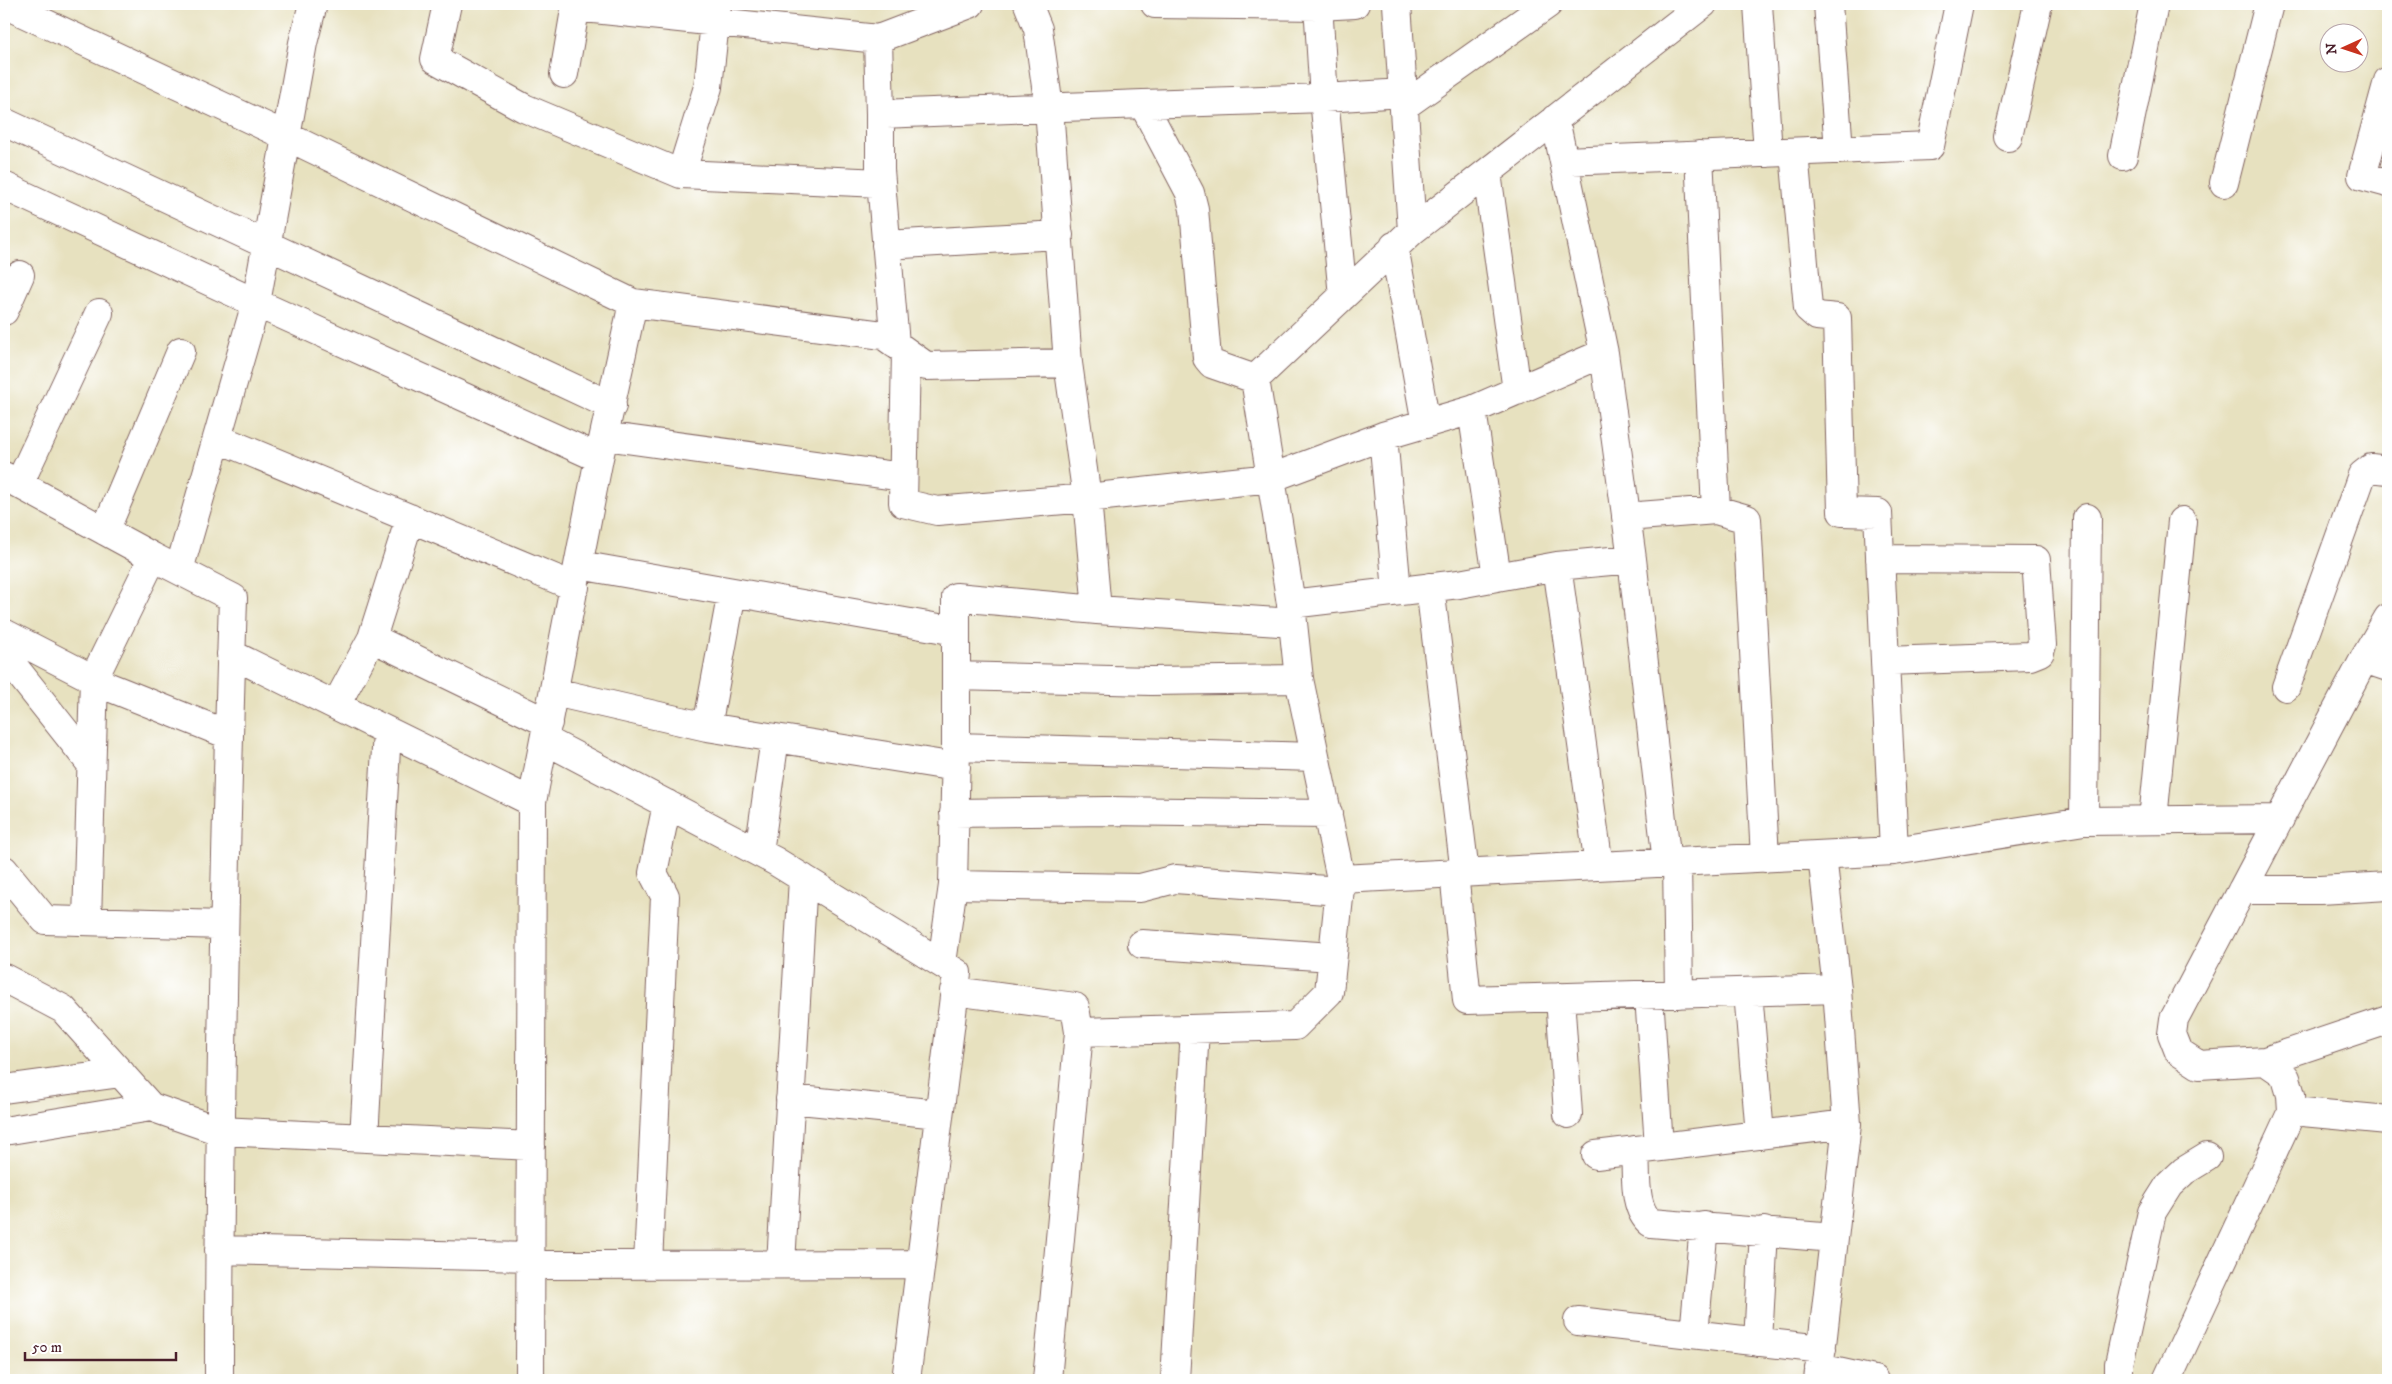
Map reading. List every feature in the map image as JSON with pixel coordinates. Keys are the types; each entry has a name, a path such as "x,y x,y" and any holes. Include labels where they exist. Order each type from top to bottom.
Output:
{"street":[{"path":"4,4 286,136 633,303 883,335 926,366 1068,363"},
{"path":"179,570 256,303 303,43 313,4"},
{"path":"446,4 435,58 524,108 681,174 881,183"},
{"path":"564,74 576,5 716,12 878,39 970,4"},
{"path":"1028,4 1038,29 1050,108 1068,363 1087,498 1097,610"},
{"path":"1156,4 1355,4"},
{"path":"1398,4 1404,99 1403,239 1426,424"},
{"path":"880,114 1324,98 1404,99 1548,4"},
{"path":"1255,379 1403,239 1703,4"},
{"path":"1758,4 1808,308 1817,316 1837,318 1842,512 1878,512 1894,851"},
{"path":"1828,4 1839,150"},
{"path":"1564,161 1930,146 1959,4"},
{"path":"2008,138 2038,4"},
{"path":"2123,156 2154,4"},
{"path":"2224,183 2269,4"},
{"path":"1318,5 1324,98 1343,296"},
{"path":"681,174 708,87 716,12"},
{"path":"878,39 881,183 886,245 900,348 904,477 903,503 937,511 1087,498 1271,478 1383,436 1472,410 1604,353"},
{"path":"2388,81 2362,176 2388,183"},
{"path":"1143,104 1190,193 1194,209 1207,358 1212,364 1255,379"},
{"path":"1556,119 1604,353 1672,862 1680,994"},
{"path":"4,122 612,406"},
{"path":"1699,155 1716,510"},
{"path":"1487,173 1517,391"},
{"path":"4,186 256,303 601,447 904,477"},
{"path":"886,245 1059,235"},
{"path":"4,312 20,275"},
{"path":"530,1380 532,802 601,447 612,406 633,303"},
{"path":"99,313 11,480 233,598 220,1131 219,1380"},
{"path":"105,531 181,351"},
{"path":"1079,1032 1295,1026 1329,992 1341,885 1299,679 1292,613 1255,379"},
{"path":"1472,410 1497,577"},
{"path":"1383,436 1397,591"},
{"path":"217,438 410,518 577,576 732,592 956,631"},
{"path":"2286,688 2362,475 2371,468 2388,470"},
{"path":"1626,517 1716,510 1747,519 1764,858"},
{"path":"336,705 372,638 410,518"},
{"path":"2084,821 2087,518"},
{"path":"2153,820 2182,521"},
{"path":"87,921 94,678 153,557"},
{"path":"942,964 953,885 956,757 956,597 1097,610 1292,613 1397,591 1497,577 1556,566 1632,559"},
{"path":"1880,559 2036,560 2042,645 2040,652 2030,656 1885,661"},
{"path":"1556,566 1599,866"},
{"path":"1430,587 1460,873 1467,1000 1837,989"},
{"path":"707,727 732,592"},
{"path":"2388,618 2376,663 2280,819 2174,1019 2172,1034 2179,1052 2199,1065 2265,1061 2388,1020"},
{"path":"4,633 109,687 229,735"},
{"path":"372,638 546,731 667,804 760,852 956,973 906,1380"},
{"path":"4,654 91,764"},
{"path":"231,654 532,802"},
{"path":"956,676 1151,682 1299,679"},
{"path":"554,692 707,727 775,738 956,757 1315,757"},
{"path":"364,1138 387,731"},
{"path":"760,852 775,738"},
{"path":"648,1264 665,896 653,873 667,804"},
{"path":"954,813 1108,811 1328,814"},
{"path":"953,885 1140,888 1176,879 1341,885 1460,873 1894,851 2084,821 2280,819"},
{"path":"1820,1366 1847,1124 1837,989 1822,855"},
{"path":"4,870 44,920 224,925"},
{"path":"781,1264 803,878"},
{"path":"2242,890 2388,886"},
{"path":"1142,944 1332,957"},
{"path":"4,978 63,1009 151,1107"},
{"path":"954,991 1075,1007 1079,1032 1047,1380"},
{"path":"1748,992 1760,1135"},
{"path":"1649,995 1647,1149 1640,1208 1643,1217 1651,1223 1834,1238"},
{"path":"1560,997 1568,1114"},
{"path":"1175,1380 1195,1029"},
{"path":"2167,1380 2292,1112 2291,1095 2286,1078 2281,1072 2265,1061"},
{"path":"4,1089 121,1073"},
{"path":"790,1099 939,1114"},
{"path":"4,1131 151,1107 220,1131 531,1146"},
{"path":"2292,1112 2388,1120"},
{"path":"1596,1155 1847,1124"},
{"path":"2119,1380 2119,1364 2152,1212 2168,1185 2184,1171 2207,1157"},
{"path":"1694,1334 1704,1226"},
{"path":"1758,1342 1764,1231"},
{"path":"219,1250 648,1264 920,1264"},
{"path":"1578,1320 1758,1342 1820,1366 1874,1380"}]}
